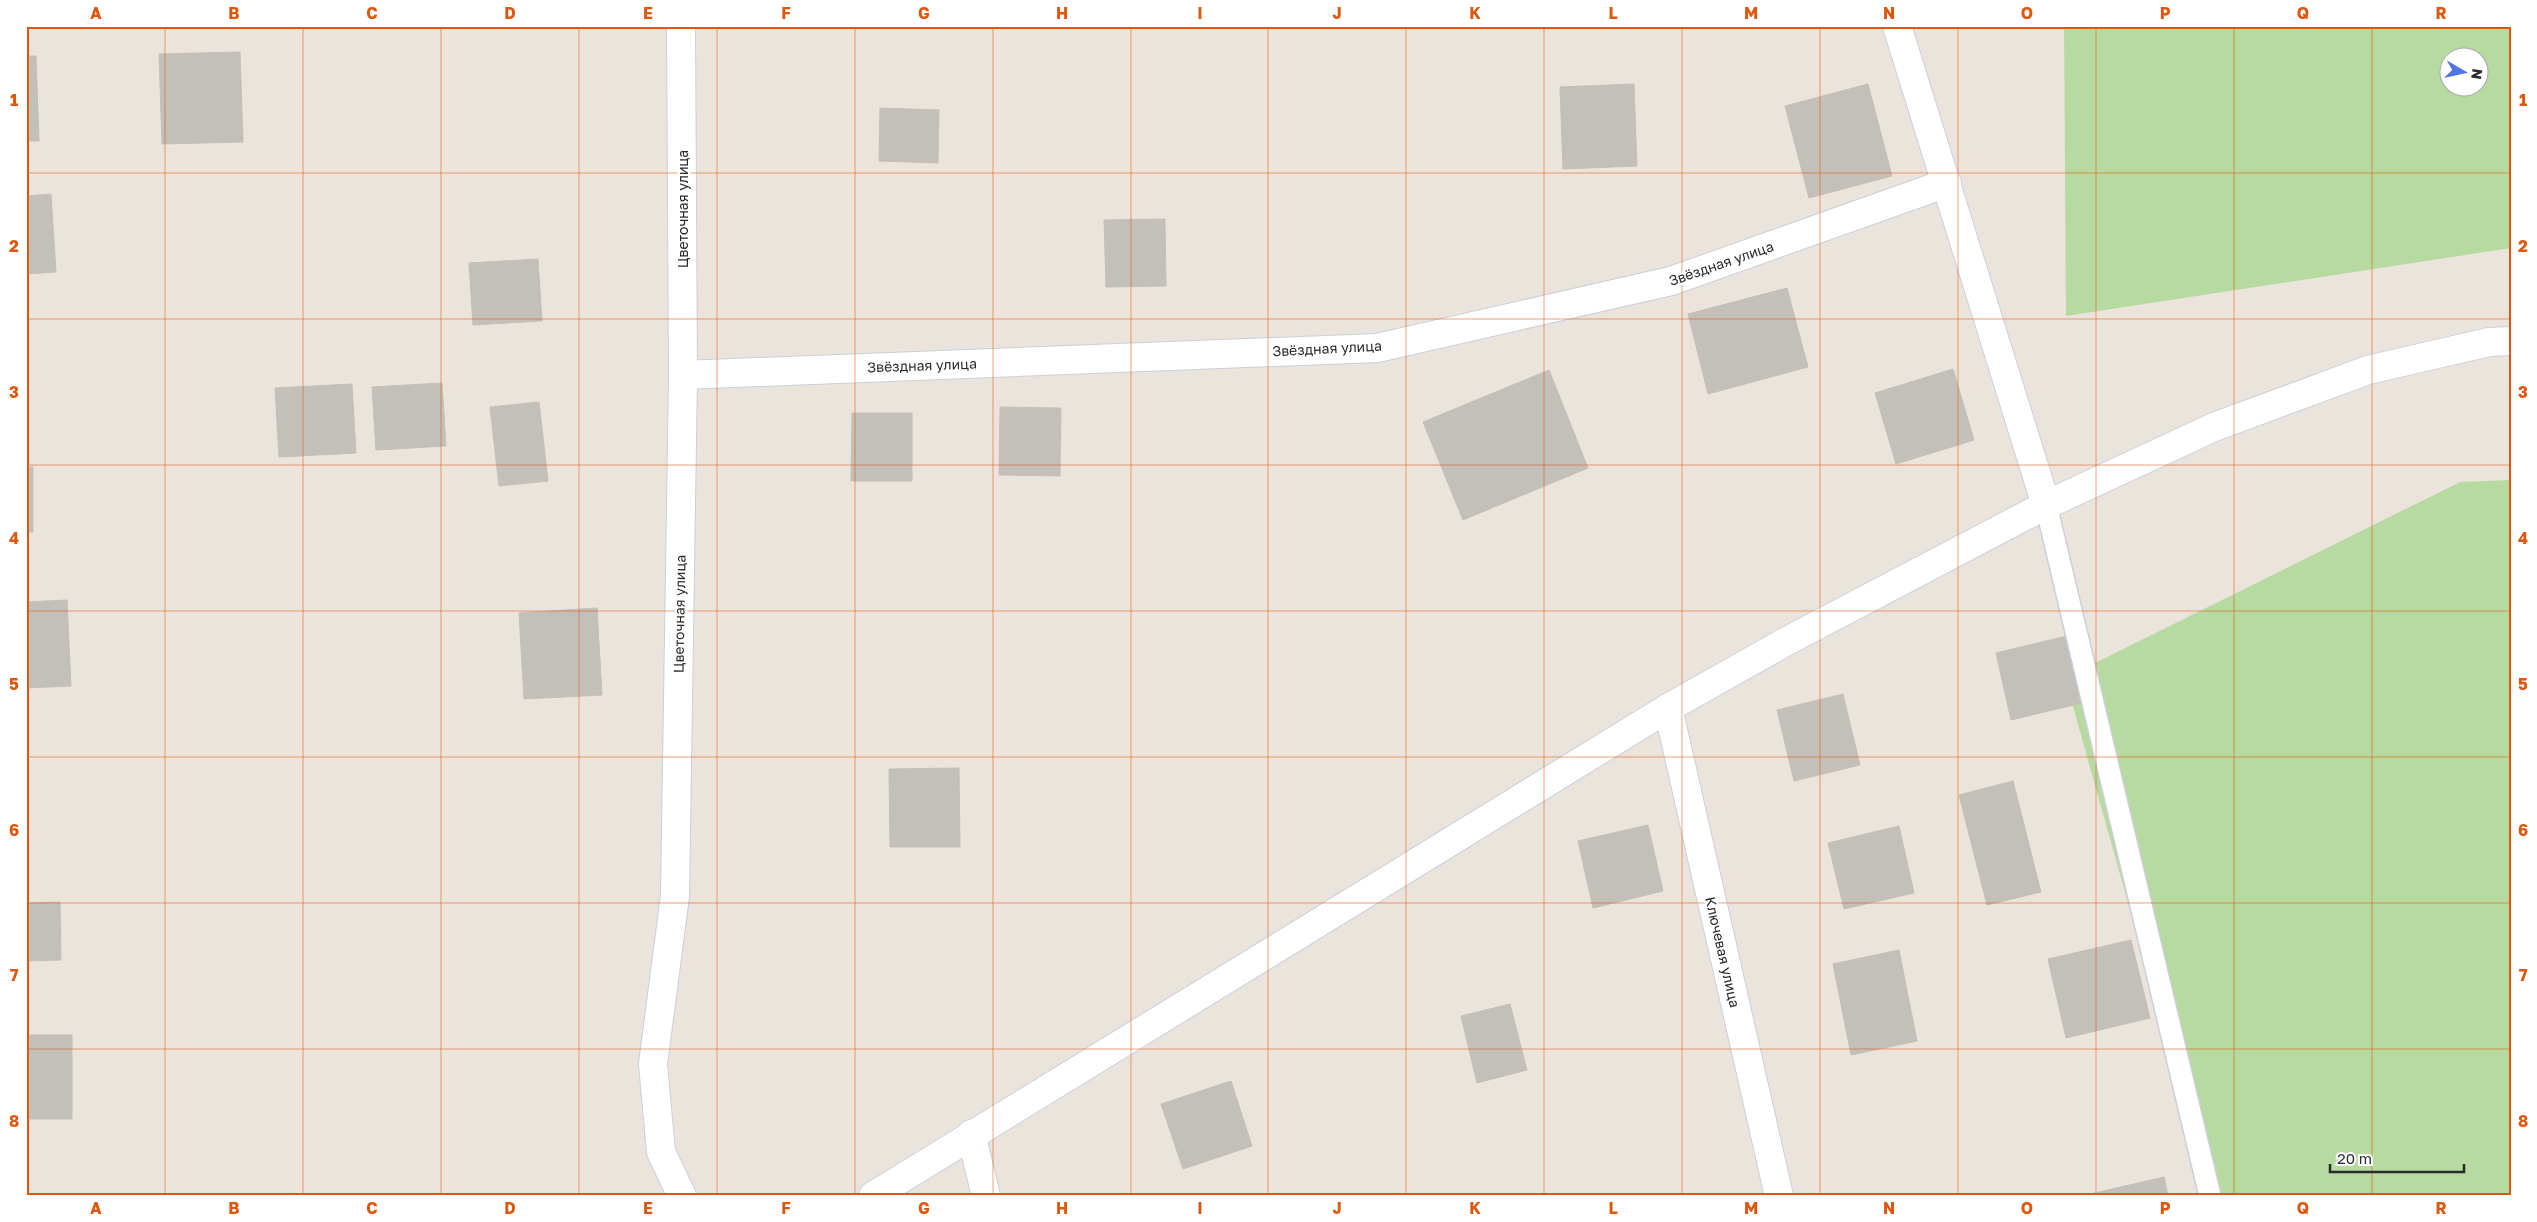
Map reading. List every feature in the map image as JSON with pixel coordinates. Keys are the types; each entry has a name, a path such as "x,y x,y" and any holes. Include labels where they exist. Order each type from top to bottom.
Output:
{"street":[{"name":"Цветочная улица","path":"681,26 683,374 675,896 653,1064 661,1152 682,1196"},
{"path":"1897,26 2046,505"},
{"name":"Звёздная улица","path":"683,374 1377,348 1671,281 1947,183"},
{"path":"873,1196 1668,708 1786,641 2046,505 2214,427 2368,370 2489,342 2511,341"},
{"name":"Ключевая улица","path":"1668,708 1779,1196"},
{"path":"972,1134 986,1196"}],"lane":[{"path":"2046,505 2210,1196"}],"green space":[{"path":"2064,26 2511,26 2511,248 2066,316"},
{"path":"2511,480 2511,1196 2210,1196 2065,678 2460,482"}],"building":[{"path":"240,52 243,142 162,144 159,54"},
{"path":"26,56 36,56 39,141 26,141"},
{"path":"1634,84 1637,166 1563,169 1560,87"},
{"path":"1868,84 1892,176 1809,198 1785,106"},
{"path":"880,108 939,110 938,163 879,161"},
{"path":"51,194 56,272 26,274 26,196"},
{"path":"1165,219 1166,286 1106,287 1104,220"},
{"path":"538,259 542,321 473,325 469,263"},
{"path":"1787,288 1808,367 1708,394 1688,314"},
{"path":"1953,369 1974,440 1896,464 1875,393"},
{"path":"1549,370 1588,468 1463,520 1423,422"},
{"path":"442,383 446,446 376,450 372,387"},
{"path":"352,384 356,453 279,457 275,388"},
{"path":"539,402 548,481 499,486 490,407"},
{"path":"1000,407 1061,408 1060,476 999,475"},
{"path":"852,413 912,413 912,481 851,481"},
{"path":"26,467 33,467 33,532 26,532"},
{"path":"67,600 71,686 26,688 26,602"},
{"path":"597,608 602,695 524,699 519,613"},
{"path":"2067,636 2082,703 2011,720 1996,653"},
{"path":"1843,694 1860,765 1794,781 1777,710"},
{"path":"959,768 960,847 890,847 889,769"},
{"path":"2013,781 2041,892 1987,905 1959,795"},
{"path":"1648,825 1663,891 1593,908 1578,841"},
{"path":"1899,826 1914,893 1844,909 1828,843"},
{"path":"60,902 61,960 26,961 26,903"},
{"path":"2131,940 2150,1018 2066,1038 2048,959"},
{"path":"1899,950 1917,1041 1851,1055 1833,964"},
{"path":"1510,1004 1527,1070 1477,1083 1461,1016"},
{"path":"26,1035 72,1035 72,1119 26,1119"},
{"path":"1231,1081 1252,1146 1183,1169 1161,1104"},
{"path":"2164,1177 2168,1196 2082,1196"}]}
